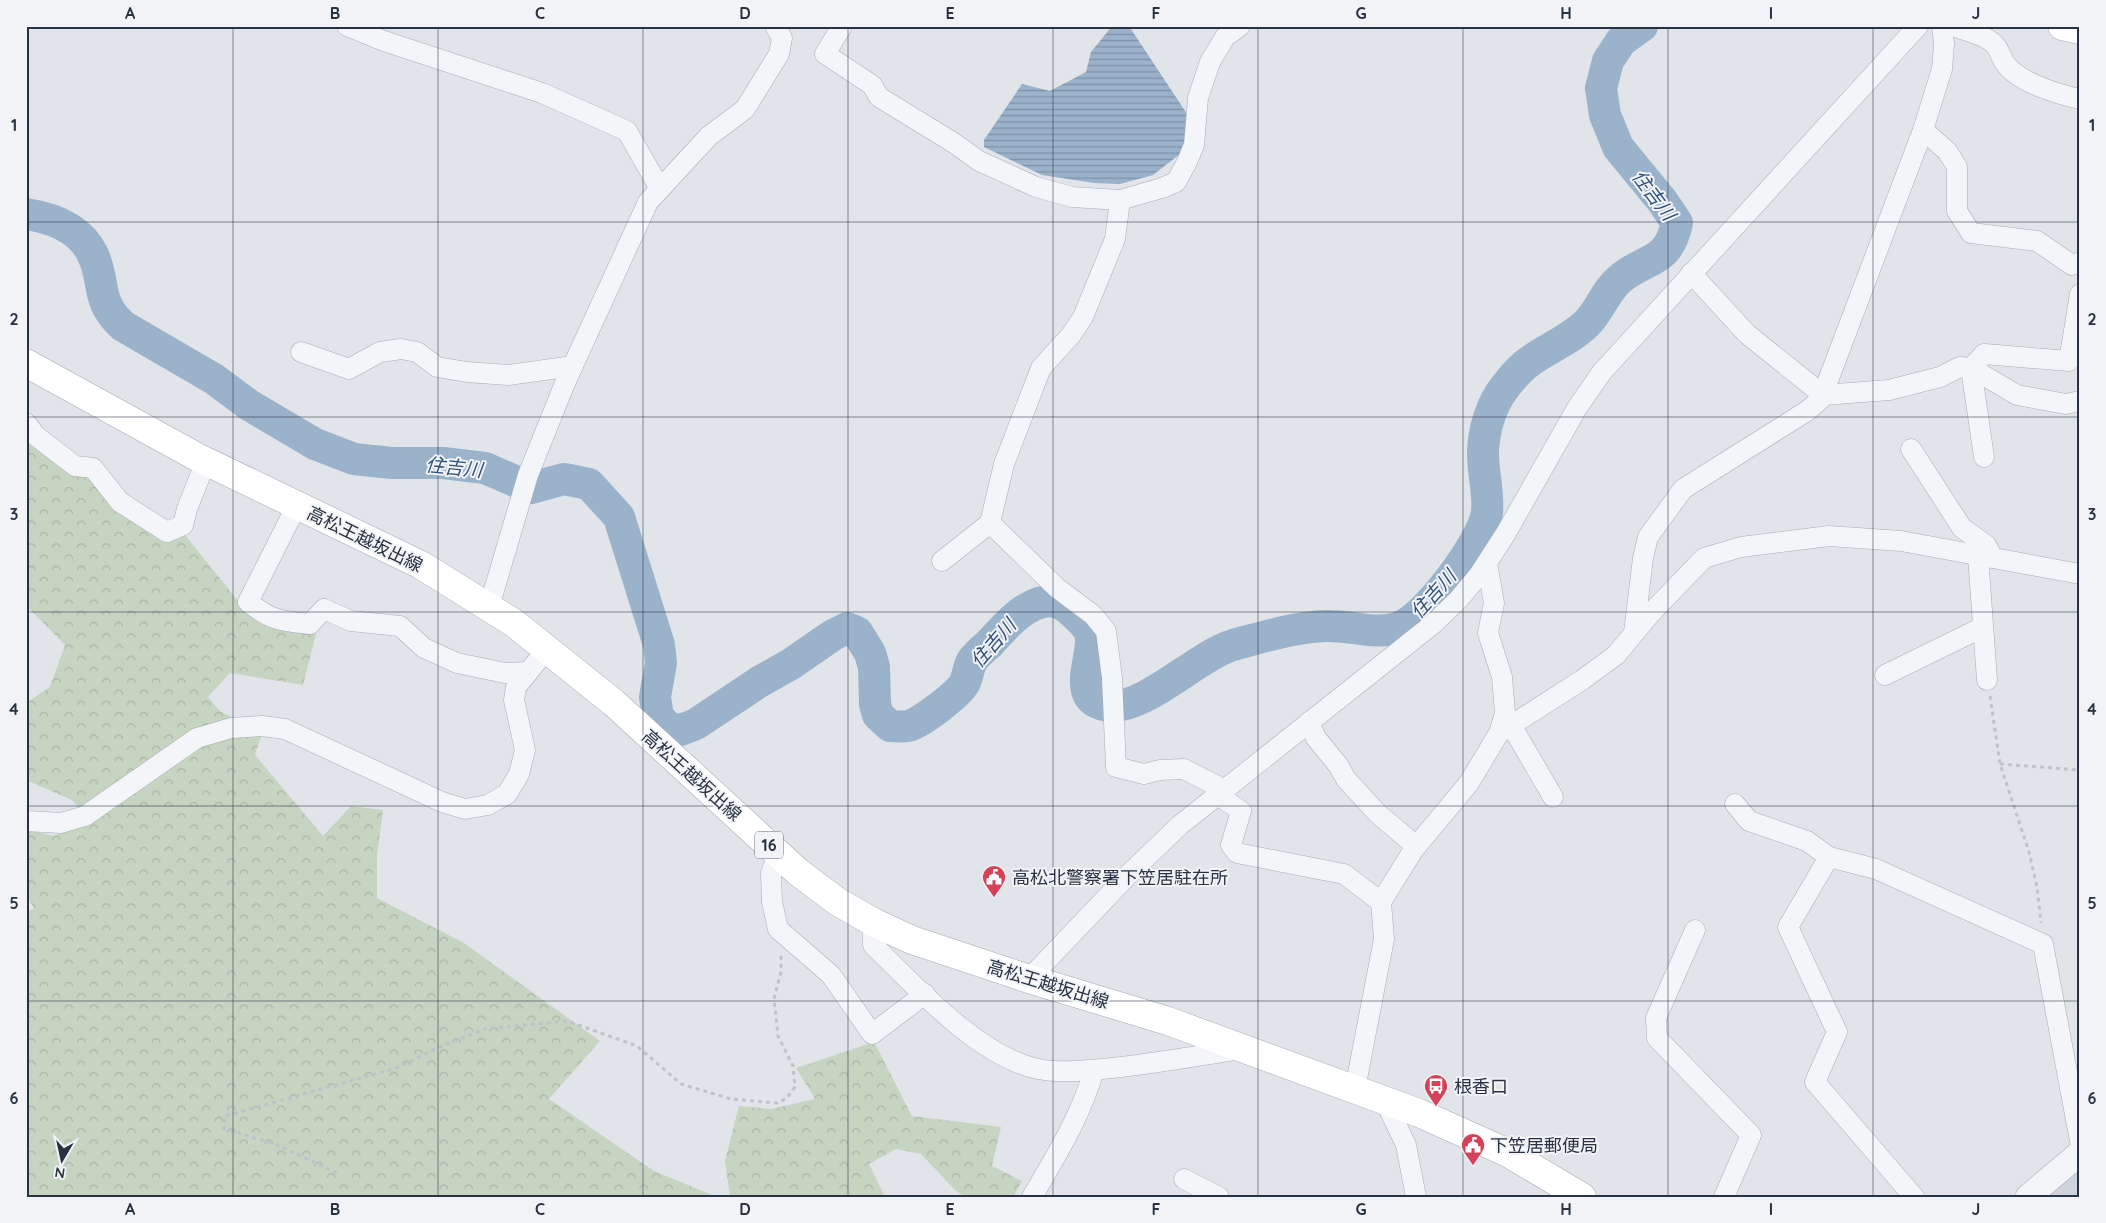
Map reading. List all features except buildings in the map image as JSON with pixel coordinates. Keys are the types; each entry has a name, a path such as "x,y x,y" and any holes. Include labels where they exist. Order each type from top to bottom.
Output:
{"main road":[{"path":"2062,26 2080,30"},
{"name":"高松王越坂出線","path":"26,363 206,462 421,565 514,623 614,703 798,872 838,902 872,921 912,940 1168,1022 1419,1112 1508,1153 1582,1197"}],"street":[{"path":"347,26 384,41 542,93 627,131 660,189"},
{"path":"489,607 528,475 573,366 648,202 709,136 745,109 779,54 782,38 776,26"},
{"path":"842,26 825,54 872,85 879,97 954,143 979,161 1036,188 1072,197 1120,200 1176,182 1194,145 1198,98 1210,62 1225,37 1240,26"},
{"path":"1029,979 1130,873 1180,825 1433,624 1458,600 1487,563 1577,408 1602,372 1918,26"},
{"path":"1634,633 1643,558 1648,537 1683,490 1807,412 1821,399 1923,130 1942,69 1944,44 1942,26"},
{"path":"1953,26 1976,33 1989,40 1999,48 2004,62 2016,73 2036,85 2080,99"},
{"path":"1923,130 1947,151 1957,167 1957,211 1972,233 2037,241 2076,263 2070,274 2080,283"},
{"path":"942,561 990,523 1004,464 1041,368 1071,336 1083,317 1115,239 1120,200"},
{"path":"1691,273 1747,334 1823,395 1889,390 1940,377 1960,367 1971,368 2017,395 2066,404 2080,402"},
{"path":"1971,368 1984,354 2069,361 2073,325 2080,294"},
{"path":"301,352 349,369 380,352 401,349 417,352 437,367 467,372 508,375 573,366"},
{"path":"1971,368 1984,457"},
{"path":"26,423 36,436 76,466 93,468 120,502 168,532 184,525 187,509 206,462"},
{"path":"1911,449 1962,528 1986,545 1983,627 1987,680"},
{"path":"297,505 248,602 263,615 279,621 310,624 324,609 350,621 400,626 424,648 458,663 505,673 528,672"},
{"path":"990,523 1057,588 1093,615 1106,631 1112,678 1116,767 1144,774 1160,770 1184,769 1221,792 1241,811 1231,845 1237,853 1344,874 1381,902"},
{"path":"1355,1089 1384,939 1381,902 1416,846 1469,783 1505,729 1582,680 1616,655 1704,558 1741,547 1829,536 1901,541 2080,574"},
{"path":"1487,563 1494,603 1488,633 1502,677 1505,729 1553,797"},
{"path":"1885,675 1983,627"},
{"path":"26,821 61,824 85,816 197,738 231,728 262,726 285,729 442,802 465,809 488,805 507,794 519,774 525,750 514,700 516,687 547,650"},
{"path":"1309,722 1316,738 1338,765 1346,779 1377,813 1416,846"},
{"path":"1735,804 1749,821 1807,841 1829,857 1876,869 2043,944 2080,1141"},
{"path":"778,854 770,873 772,902 778,929 831,975 872,1034 925,994"},
{"path":"1829,857 1788,926 1837,1032 1815,1082 1914,1197"},
{"path":"872,921 873,945 973,1037 1009,1058 1038,1069 1071,1071 1133,1067 1243,1049"},
{"path":"1695,930 1656,1018 1657,1038 1751,1135 1724,1197"},
{"path":"1032,1197 1056,1158 1087,1095 1094,1070"},
{"path":"1384,1099 1406,1145 1416,1197"},
{"path":"2028,1197 2080,1153"},
{"path":"1184,1179 1219,1197"}],"path":[{"path":"1987,680 2000,764 2029,852 2037,887 2043,944"},
{"path":"2000,764 2080,770"},
{"path":"337,1173 277,1144 223,1128 225,1116 397,1068 437,1048 485,1029 567,1021 637,1046 681,1084 731,1099 777,1103 787,1098 795,1087 793,1066 778,1036 774,999 781,972 781,941 778,929"}],"shaded area":[{"path":"2080,1165 2080,1197 2040,1197"}],"green space":[{"path":"26,431 91,471 185,535 239,602 275,626 316,634 303,685 230,673 208,697 220,711 262,734 255,755 323,836 351,806 383,810 377,856 377,898 464,943 600,1041 549,1099 654,1171 717,1197 26,1197 26,912 34,909 26,894 26,829 53,836 91,820 72,800 26,780 26,703 50,687 65,645 26,605"},
{"path":"874,1042 912,1116 1001,1127 992,1166 1022,1181 1013,1197 965,1197 955,1190 921,1154 896,1149 869,1164 885,1197 730,1197 725,1161 739,1106 771,1109 815,1099 796,1068"}],"water":[{"path":"1112,26 1129,26 1191,120 1184,151 1153,175 1120,184 1094,183 1042,175 984,147 984,140 1022,84 1050,91 1086,72 1091,52"}],"waterway":[{"name":"住吉川","path":"26,214 46,218 65,226 88,246 97,265 102,292 108,308 123,326 214,379 249,405 315,444 354,459 392,463 443,463 485,468 531,488 564,479 589,484 619,517 659,645 661,663 655,697 658,717 669,728 681,730 696,724 759,682 847,628 857,632 870,653 874,667 875,704 878,715 890,726 914,724 930,714 960,689 964,684 974,659 1011,620 1031,606 1048,601 1060,603 1082,621 1088,629 1091,642 1086,687 1090,696 1098,703 1112,706 1140,699 1205,659 1233,645 1303,628 1326,626 1371,630 1397,628 1409,622 1422,611 1451,578 1475,542 1487,513 1483,446 1486,428 1500,394 1525,365 1582,328 1593,316 1616,283 1631,271 1662,253 1673,236 1677,223 1663,202 1618,147 1605,115 1601,88 1608,61 1621,41 1642,26"}],"place":[{"name":"高松北警察署下笠居駐在所","path":"994,898"},
{"name":"根香口","path":"1436,1107"},
{"name":"下笠居郵便局","path":"1473,1166"}]}
